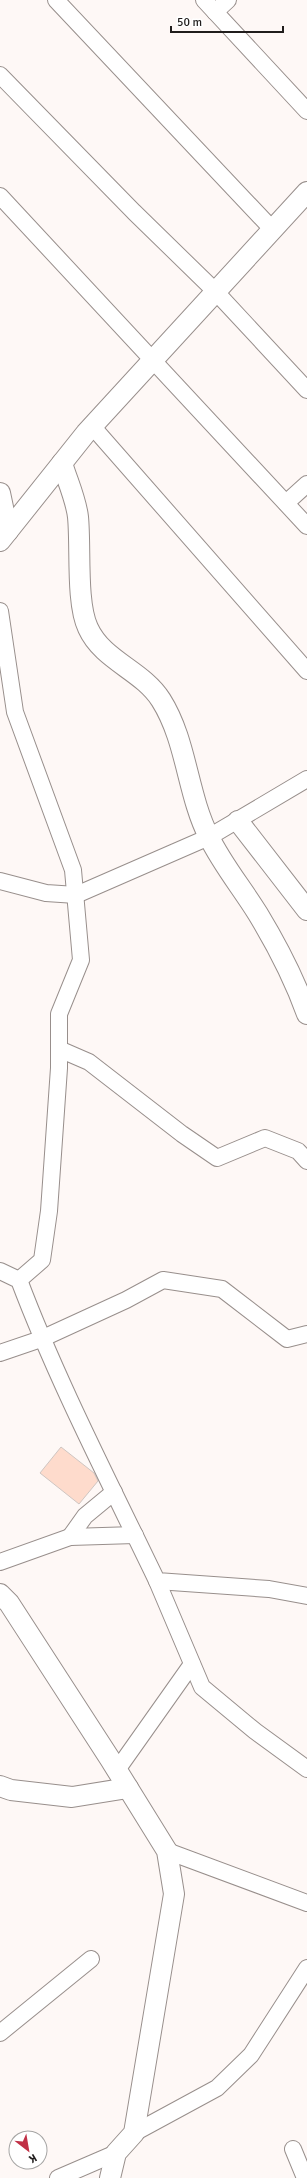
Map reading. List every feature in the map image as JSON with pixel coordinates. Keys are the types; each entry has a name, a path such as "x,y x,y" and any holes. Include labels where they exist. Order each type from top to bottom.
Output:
{"street":[{"path":"56,0 272,229"},
{"path":"204,0 307,111"},
{"path":"215,12 228,0"},
{"path":"0,75 128,206 215,291 307,390"},
{"path":"4,536 92,426 307,192"},
{"path":"0,196 307,526"},
{"path":"92,426 307,671"},
{"path":"62,463 78,515 82,604 88,628 98,645 145,681 160,698 174,725 194,797 209,838 258,914 292,975 307,1014"},
{"path":"286,503 307,484"},
{"path":"0,493 4,536"},
{"path":"0,611 15,712 73,870 81,960 59,1014 59,1049 49,1211 42,1260 19,1280"},
{"path":"0,881 46,893 76,895 209,838 238,822 307,779"},
{"path":"238,822 307,910"},
{"path":"59,1049 89,1062 182,1134 217,1158 265,1138 298,1151 307,1161"},
{"path":"0,1271 19,1280 41,1339 157,1581 202,1687 255,1731 307,1769"},
{"path":"0,1353 41,1339 126,1300 163,1280 222,1289 287,1339 307,1334"},
{"path":"70,1536 85,1516 114,1492"},
{"path":"0,1562 70,1536 135,1535"},
{"path":"157,1581 269,1589 307,1596"},
{"path":"0,1594 9,1603 117,1770 167,1851 174,1894 134,2133"},
{"path":"117,1770 192,1664"},
{"path":"0,1786 11,1790 72,1797 128,1788"},
{"path":"167,1851 307,1903"},
{"path":"0,2033 91,1959"},
{"path":"110,2178 116,2154 134,2133 217,2088 251,2055 307,1968"},
{"path":"293,2149 305,2178"},
{"path":"58,2178 116,2154"}],"building":[{"path":"61,1447 94,1473 98,1481 79,1504 40,1473"}]}
